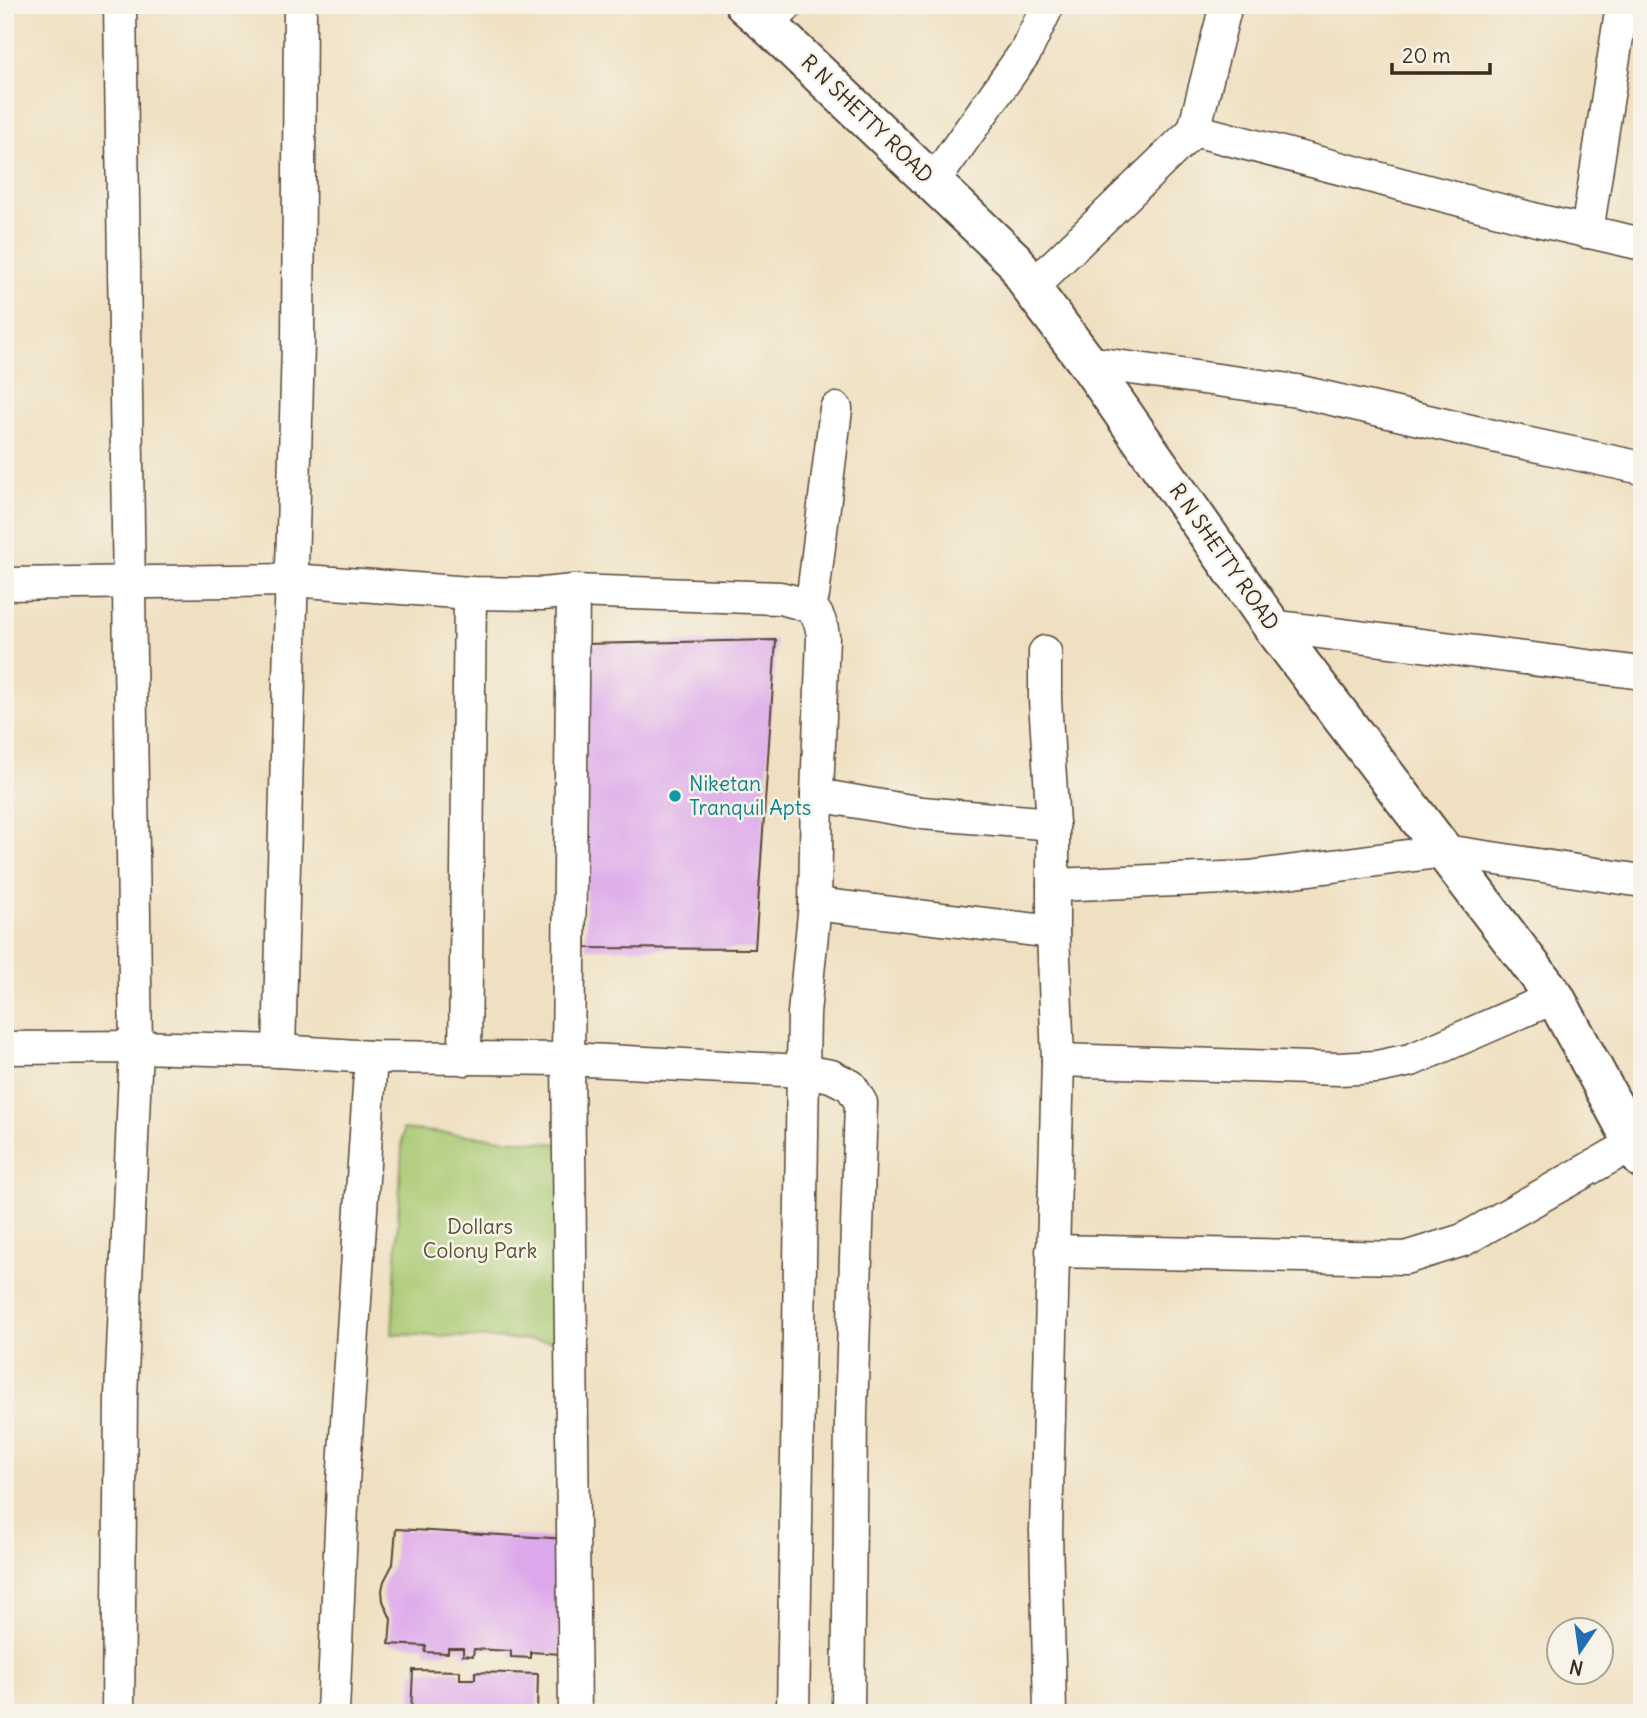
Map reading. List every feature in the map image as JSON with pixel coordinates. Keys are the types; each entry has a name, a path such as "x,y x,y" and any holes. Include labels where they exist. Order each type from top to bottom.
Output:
{"street":[{"path":"118,1713 121,1397 136,1047 120,5"},
{"path":"279,1051 298,344 300,5"},
{"path":"933,182 1026,51 1048,5"},
{"path":"1031,288 1194,130 1226,5"},
{"path":"1587,232 1622,5"},
{"name":"R N SHETTY ROAD","path":"767,12 933,182 1015,261 1031,288 1087,362 1272,626 1555,997 1637,1151"},
{"path":"1194,130 1541,221 1642,244"},
{"path":"1087,362 1297,391 1642,468"},
{"path":"809,606 813,595 836,409"},
{"path":"5,584 292,580 470,593 543,594 573,591 780,598 809,606 821,621 823,636 815,904 804,1013 793,1713"},
{"path":"573,591 568,1059 575,1713"},
{"path":"464,1059 470,593"},
{"path":"1272,626 1642,673"},
{"path":"1045,652 1045,700 1053,824 1053,932 1058,1060 1046,1531 1050,1713"},
{"path":"817,795 922,813 1053,824"},
{"path":"1053,885 1250,877 1445,851 1642,881"},
{"path":"815,904 1053,932"},
{"path":"1058,1060 1377,1068 1411,1060 1555,997"},
{"path":"5,1048 136,1047 371,1057 568,1059 803,1071 831,1076 851,1086 861,1103 851,1414 848,1713"},
{"path":"332,1713 342,1483 371,1057"},
{"path":"1052,1251 1405,1258 1463,1240 1637,1151"}],"green space":[{"name":"Dollars Colony Park","path":"403,1129 569,1145 556,1341 392,1334"}],"building":[{"name":"Niketan Tranquil Apts","path":"776,640 755,949 586,948 584,644"},
{"path":"396,1529 568,1539 561,1654 531,1652 531,1658 511,1657 511,1651 474,1649 473,1656 463,1655 463,1648 448,1648 448,1653 425,1652 426,1646 389,1644 391,1619 383,1601 382,1590 393,1564"},
{"path":"413,1670 460,1671 460,1679 475,1679 475,1672 538,1674 537,1713 411,1713"}],"place":[{"name":"Niketan Tranquil Apts","path":"675,796"}]}
